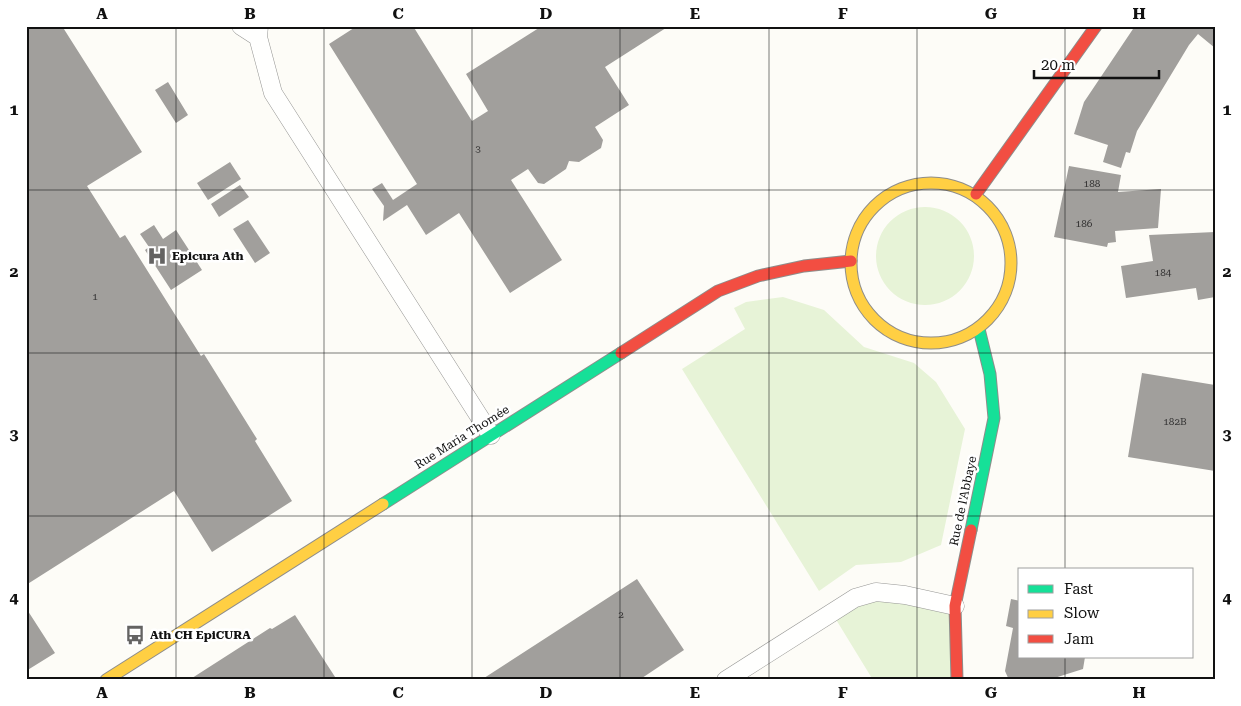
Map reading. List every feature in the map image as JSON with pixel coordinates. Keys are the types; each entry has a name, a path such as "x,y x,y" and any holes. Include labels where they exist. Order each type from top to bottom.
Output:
{"street":[{"path":"976,194 1096,26"},
{"path":"941,184 956,186 976,194 993,210 1004,230 1012,257 1010,284 998,309 979,329 956,340 931,344 906,340 883,328 866,310 854,287 851,261 856,236 869,212 889,194 914,185 941,184"},
{"name":"Rue Maria Thomée","path":"106,680 718,291 758,276 804,266 851,261"},
{"name":"Rue de l'Abbaye","path":"957,680 955,606 994,418 990,374 979,329"}],"lane":[{"path":"241,26 259,31 273,93 491,435"},
{"path":"726,680 855,598 876,592 905,595 955,606"}],"green space":[{"path":"925,207 944,211 960,221 970,237 974,256 970,275 960,291 944,301 925,305 906,301 890,291 880,275 876,256 880,237 890,221 906,211"},
{"path":"783,297 824,310 864,347 914,363 936,382 965,429 941,545 901,562 856,565 819,591 682,369 745,329 734,308 746,302"},
{"path":"855,598 956,602 957,680 873,680 832,613"}],"building":[{"path":"26,26 62,26 142,152 87,186 120,238 125,235 201,356 204,354 257,439 255,441 292,501 212,552 174,491 26,585"},
{"path":"357,26 413,26 472,121 488,111 466,74 542,26 669,26 605,67 629,105 595,127 603,140 601,148 579,162 569,161 566,169 544,184 538,183 528,169 511,180 562,260 510,293 459,213 426,235 407,205 383,221 384,206 372,189 382,183 393,200 417,184 329,44"},
{"path":"1135,26 1215,26 1215,48 1198,34 1189,45 1137,131 1130,153 1126,152 1121,168 1103,162 1108,145 1074,134 1084,102"},
{"path":"168,82 188,115 176,123 155,90"},
{"path":"230,162 241,179 208,200 197,183"},
{"path":"1069,166 1121,175 1118,192 1161,189 1158,228 1115,231 1116,242 1108,243 1107,247 1054,237"},
{"path":"240,185 249,197 219,217 211,204"},
{"path":"248,220 270,253 255,263 233,229"},
{"path":"154,225 163,239 176,230 202,270 171,290 145,250 149,247 140,234"},
{"path":"1215,232 1215,297 1198,300 1196,288 1126,298 1121,266 1153,261 1149,235"},
{"path":"1142,373 1215,385 1215,471 1128,457"},
{"path":"637,579 684,650 639,680 481,680"},
{"path":"1011,599 1018,601 1018,658 1085,658 1083,669 1048,680 1040,678 1039,680 1009,680 1005,671 1013,628 1006,626"},
{"path":"26,608 55,653 26,671"},
{"path":"295,615 337,680 189,680 270,628 272,629"}],"traffic: fast":[{"path":"971,530 994,418 990,374 979,329"},
{"path":"383,504 621,353"}],"traffic: slow":[{"path":"939,183 969,192 988,206 998,218 1005,232 1010,247 1011,263 1010,279 1005,294 998,308 988,320 976,330 954,340 939,343 923,343 908,340 886,330 864,308 852,279 851,255 854,240 864,218 886,196 915,184 939,183"},
{"path":"106,680 383,504"}],"traffic: jam":[{"path":"976,194 1096,26"},
{"path":"621,353 718,291 758,276 804,266 851,261"},
{"path":"957,680 955,606 971,530"}],"place":[{"name":"Epicura Ath","path":"157,256"},
{"name":"Ath CH EpiCURA","path":"135,635"}]}
